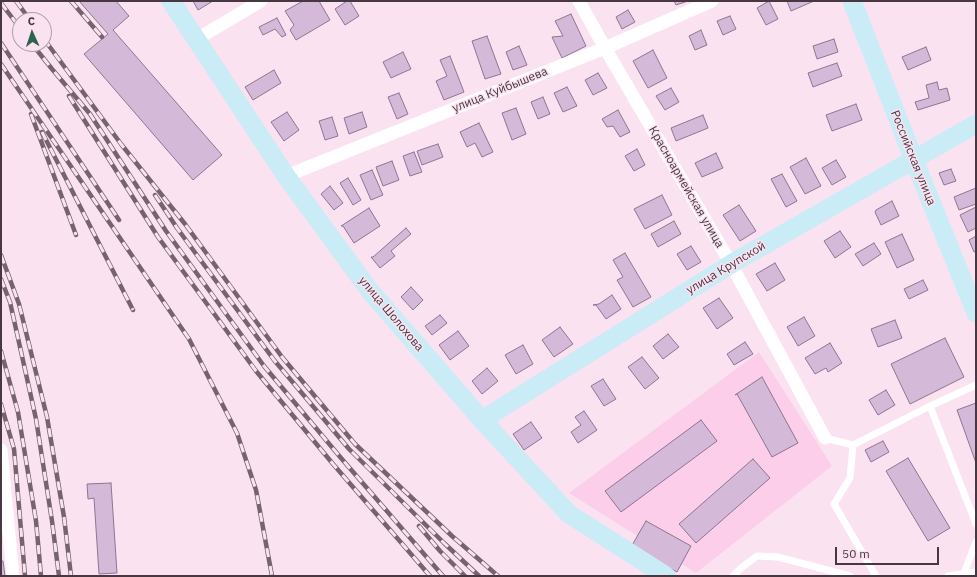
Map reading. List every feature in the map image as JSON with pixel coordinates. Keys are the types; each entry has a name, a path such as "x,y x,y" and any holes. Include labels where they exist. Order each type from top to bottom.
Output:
{"street":[{"name":"улица Шолохова","path":"171,1 286,176 370,291 482,420 569,514 666,576"},
{"path":"197,39 261,1"},
{"name":"Красноармейская улица","path":"579,1 731,264 825,438"},
{"name":"улица Куйбышева","path":"286,176 605,48 712,1"},
{"name":"Российская улица","path":"852,1 976,314"},
{"name":"улица Крупской","path":"482,420 731,264 976,124"},
{"path":"1,450 13,576"}],"lane":[{"path":"825,438 853,445 930,406 976,385"},
{"path":"930,406 976,524"},
{"path":"853,445 850,478 834,504 876,576"},
{"path":"964,574 976,542"},
{"path":"733,576 757,556 778,557 850,576"},
{"path":"948,576 976,572"}],"shaded area":[{"path":"759,352 832,466 696,573 569,493"}],"building":[{"path":"79,1 116,1 129,16 113,30 222,155 193,180 84,54 108,34"},
{"path":"193,1 213,1 198,10"},
{"path":"303,1 319,1 330,20 296,40 290,30 294,25 285,11"},
{"path":"347,1 350,1 359,16 345,25 335,9"},
{"path":"674,1 688,1 676,5"},
{"path":"769,1 778,19 766,25 757,8"},
{"path":"787,1 814,1 791,11"},
{"path":"628,10 635,22 622,29 616,17"},
{"path":"571,14 586,46 562,58 552,37 563,36 555,21"},
{"path":"730,16 736,29 723,35 717,21"},
{"path":"277,18 286,35 282,37 275,29 263,35 259,27"},
{"path":"701,30 707,45 695,50 689,36"},
{"path":"487,36 501,74 485,79 472,41"},
{"path":"834,39 838,52 817,59 813,46"},
{"path":"519,46 527,65 513,70 506,52"},
{"path":"926,47 931,60 908,70 902,57"},
{"path":"653,50 667,78 648,88 633,61"},
{"path":"403,52 411,69 391,78 383,62"},
{"path":"450,56 464,92 444,100 436,81 447,76 440,60"},
{"path":"837,63 842,76 813,87 808,73"},
{"path":"274,70 281,83 253,100 245,87"},
{"path":"598,73 607,88 593,95 585,80"},
{"path":"937,82 939,90 947,88 950,100 918,110 915,102 929,98 926,85"},
{"path":"567,87 577,106 563,112 554,93"},
{"path":"671,88 679,102 665,110 656,96"},
{"path":"399,93 408,114 397,119 388,97"},
{"path":"543,97 550,114 538,119 531,102"},
{"path":"856,104 862,120 832,131 826,115"},
{"path":"516,108 526,134 512,140 502,113"},
{"path":"618,110 630,132 620,137 613,126 607,127 602,119"},
{"path":"287,112 299,130 284,141 271,122"},
{"path":"362,112 367,127 349,134 344,118"},
{"path":"703,115 708,128 676,141 671,128"},
{"path":"332,117 338,136 325,140 319,121"},
{"path":"479,123 493,152 482,157 475,143 467,147 460,132"},
{"path":"438,144 443,157 422,165 417,151"},
{"path":"637,149 645,165 634,171 625,156"},
{"path":"414,152 422,172 410,176 403,156"},
{"path":"716,153 723,168 702,177 695,163"},
{"path":"806,158 821,186 805,194 790,167"},
{"path":"836,160 846,177 832,185 822,168"},
{"path":"392,161 399,180 383,186 376,167"},
{"path":"951,169 956,181 944,185 939,173"},
{"path":"372,170 383,195 371,200 360,175"},
{"path":"782,174 797,201 786,207 771,179"},
{"path":"348,178 361,200 353,205 340,183"},
{"path":"330,186 343,203 334,210 321,194"},
{"path":"976,188 976,204 959,210 954,197"},
{"path":"662,195 672,215 645,229 634,209"},
{"path":"892,201 899,216 881,225 875,212"},
{"path":"739,205 756,231 740,241 723,215"},
{"path":"976,207 976,228 968,232 960,215"},
{"path":"369,208 380,226 354,243 343,226 341,226"},
{"path":"674,221 681,234 658,247 651,234"},
{"path":"406,228 411,234 391,251 395,256 380,268 371,257 373,257"},
{"path":"840,231 851,247 835,258 824,241"},
{"path":"902,234 914,260 897,268 885,242"},
{"path":"976,236 976,251 974,252 969,240"},
{"path":"874,243 881,254 863,266 855,254"},
{"path":"691,246 701,262 687,270 677,254"},
{"path":"625,253 651,297 633,307 617,280 623,277 613,260"},
{"path":"775,263 785,280 767,291 756,274"},
{"path":"923,280 928,290 909,299 904,289"},
{"path":"411,287 423,300 413,310 401,297"},
{"path":"612,295 621,309 606,319 596,305 593,305 599,304"},
{"path":"719,298 733,318 717,329 703,308"},
{"path":"440,315 447,323 432,335 425,326"},
{"path":"804,317 815,336 798,346 787,327"},
{"path":"895,320 902,338 878,347 871,329"},
{"path":"560,327 573,344 554,357 542,340"},
{"path":"458,331 469,346 450,360 439,345"},
{"path":"668,334 679,347 663,359 653,346"},
{"path":"945,338 964,377 910,404 891,364"},
{"path":"745,342 753,354 734,365 727,354"},
{"path":"830,343 842,363 828,372 826,368 815,374 805,358"},
{"path":"523,345 533,364 516,374 505,355"},
{"path":"642,357 659,378 645,389 628,367"},
{"path":"487,368 498,381 482,394 472,381"},
{"path":"762,377 798,443 772,457 737,394 735,395"},
{"path":"603,379 616,399 604,406 591,386"},
{"path":"886,390 895,405 878,415 869,400"},
{"path":"976,403 976,463 957,410"},
{"path":"584,411 597,430 578,443 571,432 581,425 575,417"},
{"path":"701,420 717,441 621,512 605,491"},
{"path":"531,422 542,438 524,450 513,434"},
{"path":"883,441 889,452 871,462 865,450"},
{"path":"908,458 950,528 928,541 886,471"},
{"path":"753,459 770,478 696,543 679,524"},
{"path":"111,483 117,573 99,574 94,498 88,499 87,484"},
{"path":"646,521 691,546 677,572 631,547"},
{"path":"1,561 3,561 5,576 1,576"}],"railway":[{"path":"16,1 24,12"},
{"path":"71,1 102,37"},
{"path":"1,3 12,17"},
{"path":"1,43 119,220"},
{"path":"52,50 121,144 185,224 282,357 355,444 452,536 498,576"},
{"path":"38,52 90,114 166,231 264,366 443,576"},
{"path":"1,64 189,339 237,433 256,490 272,576"},
{"path":"69,96 158,237 256,371 333,464 430,576"},
{"path":"31,114 76,235"},
{"path":"42,132 133,310"},
{"path":"155,195 177,228 274,360 349,449 479,576"},
{"path":"1,255 19,304 47,417 64,517 71,576"},
{"path":"1,279 10,302 36,419 59,576"},
{"path":"1,351 18,412 36,521 41,576"},
{"path":"1,404 14,449 25,576"},
{"path":"419,526 440,551 465,576"}]}
